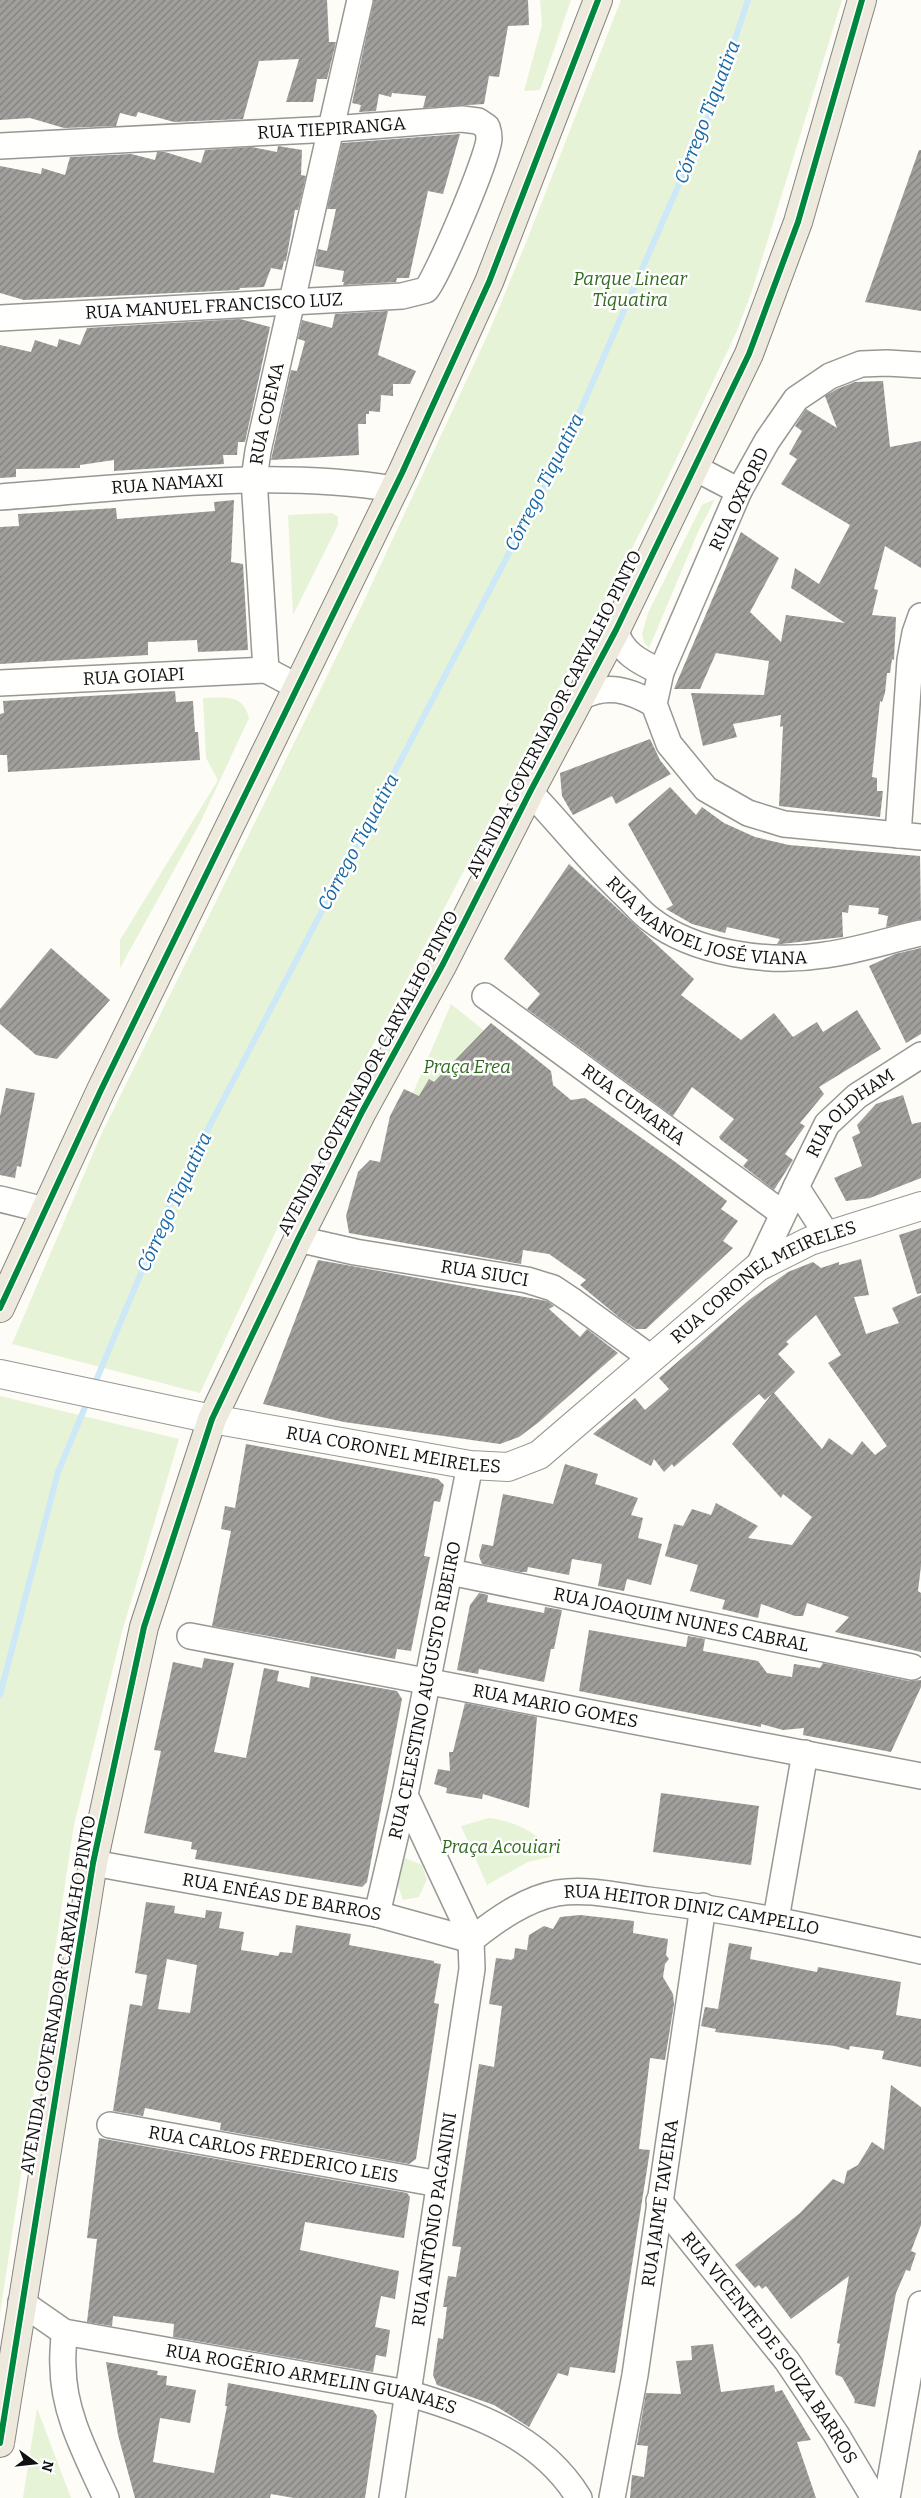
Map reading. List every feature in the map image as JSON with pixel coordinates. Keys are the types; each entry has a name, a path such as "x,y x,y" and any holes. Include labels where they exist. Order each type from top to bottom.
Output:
{"main road":[{"path":"0,1308 98,1096 296,686 394,489 489,282 598,0"},
{"name":"AVENIDA GOVERNADOR CARVALHO PINTO","path":"0,2442 93,1863 144,1627 212,1419 298,1239 616,630 749,354 798,222 862,0"}],"street":[{"name":"RUA COEMA","path":"266,670 254,479 258,451 294,303 360,0"},
{"name":"RUA TIEPIRANGA","path":"0,146 332,129 462,119 478,121 487,127 490,137 481,165 437,273 426,290"},
{"name":"RUA MANUEL FRANCISCO LUZ","path":"0,318 402,296 426,290"},
{"name":"RUA OXFORD","path":"654,704 661,672 738,491 767,441 796,399 830,376 861,364 887,362 921,365"},
{"path":"695,468 738,491"},
{"name":"RUA NAMAXI","path":"0,497 254,479 313,480 394,489"},
{"path":"581,697 593,690 607,688 627,691 654,704 669,744 706,789 748,813 784,824 910,836 910,660 915,633 921,616"},
{"path":"616,630 618,641 630,654 661,672"},
{"path":"266,670 296,686"},
{"name":"RUA GOIAPI","path":"0,683 266,670"},
{"name":"RUA MANOEL JOSÉ VIANA","path":"530,792 606,876 650,919 693,943 739,955 824,956 921,933"},
{"name":"RUA CUMARIA","path":"486,996 782,1213"},
{"name":"RUA OLDHAM","path":"758,1267 782,1213 827,1124 857,1096 921,1055"},
{"path":"796,1187 827,1235"},
{"path":"0,1199 45,1210"},
{"name":"RUA CORONEL MEIRELES","path":"0,1374 212,1419 470,1466 508,1467 539,1455 758,1267 810,1240 921,1206"},
{"name":"RUA SIUCI","path":"298,1239 356,1252 527,1280 553,1288 652,1358"},
{"name":"RUA CELESTINO AUGUSTO RIBEIRO","path":"376,1914 428,1681 470,1466"},
{"name":"RUA JOAQUIM NUNES CABRAL","path":"450,1572 912,1667"},
{"name":"RUA MARIO GOMES","path":"190,1636 921,1776"},
{"path":"776,1919 805,1753"},
{"path":"404,1795 471,1940"},
{"name":"RUA ENÉAS DE BARROS","path":"93,1863 376,1914 471,1940"},
{"name":"RUA HEITOR DINIZ CAMPELLO","path":"471,1940 525,1904 556,1893 584,1892 703,1906 776,1919 921,1951"},
{"name":"RUA JAIME TAVEIRA","path":"612,2498 636,2375 659,2201 703,1906"},
{"name":"RUA ANTÔNIO PAGANINI","path":"392,2498 472,1968 471,1940"},
{"name":"RUA CARLOS FREDERICO LEIS","path":"110,2125 438,2184"},
{"name":"RUA VICENTE DE SOUZA BARROS","path":"659,2201 787,2360 836,2434 874,2498"},
{"name":"RUA ROGÉRIO ARMELIN GUANAES","path":"21,2302 64,2332 407,2392 458,2408 507,2430 541,2454 579,2498"},
{"path":"887,2498 921,2304"},
{"path":"64,2332 62,2368 67,2399 75,2428 106,2498"}],"green space":[{"path":"540,0 571,0 540,90 524,91 542,25"},
{"name":"Parque Linear Tiquatira","path":"621,0 842,0 752,291 736,333 656,502 276,1231 200,1393 12,1344 100,1137 362,605 489,332"},
{"path":"715,499 698,532 649,648 644,642 642,634 648,613 702,505"},
{"path":"332,513 338,517 338,525 293,615 288,515"},
{"path":"203,698 225,698 237,701 242,704 249,718 201,821 120,968 120,940 218,780 206,758"},
{"name":"Praça Erea","path":"451,1004 522,1061 407,1107"},
{"path":"0,1396 179,1439 122,1632 74,1825 0,2314"},
{"name":"Praça Acouiari","path":"489,1818 508,1822 526,1830 542,1841 554,1856 528,1862 487,1885 461,1826"},
{"path":"405,1858 422,1865 427,1879 419,1897 403,1900 394,1875"},
{"path":"37,2408 71,2498 23,2498"}],"building":[{"path":"0,0 327,0 329,42 336,42 327,79 317,79 313,102 286,102 299,59 259,61 243,119 174,122 138,112 136,117 120,113 116,126 64,128 30,118 0,120"},
{"path":"374,0 528,0 529,25 508,26 499,77 489,76 484,104 423,108 426,96 392,93 391,97 379,94 376,111 359,112 361,105 352,103"},
{"path":"460,134 443,194 428,191 409,278 397,278 396,282 343,285 344,271 315,266 318,249 327,251 336,209 327,209 342,143"},
{"path":"278,146 302,150 301,175 306,176 298,210 295,210 286,261 284,261 282,270 271,268 264,287 240,288 239,290 24,300 0,293 0,166 41,174 42,168 65,175 70,157 131,154 155,160 157,152 165,152 201,163 205,150 252,147 277,152"},
{"path":"919,150 921,150 921,311 865,302"},
{"path":"388,311 378,355 416,371 410,384 393,384 393,396 381,395 380,412 369,411 369,414 366,414 366,424 358,424 359,455 271,460 291,370 297,371 305,341 298,339 302,320 332,328 335,314"},
{"path":"240,319 270,327 245,442 238,442 237,455 223,455 224,464 114,471 114,460 80,465 80,468 16,469 16,477 0,478 0,345 31,352 35,340 57,347 59,339 80,345 87,328"},
{"path":"883,381 890,447 921,441 921,568 885,546 874,589 878,590 872,615 896,617 894,660 892,659 890,673 887,673 885,693 882,702 880,701 872,777 877,778 877,791 883,791 880,817 779,806 783,726 780,727 781,715 733,724 737,737 703,746 691,693 764,695 769,661 716,653 700,689 674,689 741,532 779,558 750,612 781,642 786,615 845,623 791,588 795,568 819,584 850,525 781,484 797,459 789,454 802,431 795,426 806,409 837,428 825,396 855,382"},
{"path":"234,500 231,562 243,564 248,650 198,652 197,640 148,642 148,655 0,664 0,527 19,526 18,514 116,508 117,519 215,511 214,502"},
{"path":"175,691 176,702 193,701 195,732 198,732 200,760 8,772 7,755 0,755 0,714 4,713 3,701"},
{"path":"650,739 660,760 671,774 616,804 612,796 573,815 562,796 560,773"},
{"path":"670,787 696,815 702,807 724,823 755,837 789,845 920,856 921,919 886,927 888,916 878,914 879,908 849,905 848,913 842,912 843,937 781,944 777,944 780,939 727,927 725,933 692,924 666,909 673,905 628,824"},
{"path":"569,864 694,979 681,995 741,1040 774,1013 793,1037 817,1022 823,1032 857,1010 881,1049 819,1087 824,1094 800,1123 805,1126 785,1154 793,1160 774,1190 743,1166 748,1160 719,1137 734,1119 692,1087 673,1116 527,1009 540,994 504,959"},
{"path":"51,948 110,1000 57,1059 36,1055 0,1024 0,1009"},
{"path":"921,948 921,1034 906,1043 869,966 895,954"},
{"path":"491,1023 551,1071 553,1085 571,1100 585,1098 674,1161 727,1201 721,1209 738,1221 723,1241 733,1248 646,1329 636,1329 620,1318 580,1285 586,1280 549,1254 523,1250 521,1264 349,1233 346,1216 358,1172 370,1160 380,1162 390,1116 404,1089 419,1096 429,1079 434,1082"},
{"path":"6,1088 35,1093 21,1167 17,1166 15,1178 0,1175 0,1116"},
{"path":"903,1095 912,1124 921,1122 921,1178 870,1198 846,1201 834,1178 862,1166 852,1137 860,1133 857,1125 876,1104"},
{"path":"921,1228 921,1293 917,1294 899,1235"},
{"path":"861,1259 869,1295 854,1297 866,1334 899,1323 892,1308 921,1295 921,1566 918,1591 921,1593 921,1652 835,1632 849,1617 807,1603 803,1616 795,1616 761,1604 758,1618 722,1609 725,1600 690,1591 698,1565 665,1556 674,1524 683,1526 692,1509 711,1515 716,1503 758,1526 748,1538 792,1545 812,1517 783,1494 781,1498 732,1444 772,1394 765,1400 759,1394 674,1467 672,1464 664,1472 654,1459 651,1466 593,1434 635,1398 645,1410 669,1389 659,1378 749,1300 788,1272 813,1262 821,1268 839,1262 839,1265","holes":["816,1315 841,1355 828,1363 887,1446 875,1455 862,1441 852,1455 829,1438 822,1449 774,1393 795,1372 778,1354 789,1344 786,1342"]},
{"path":"318,1260 547,1301 554,1306 549,1309 580,1337 587,1329 618,1353 539,1422 519,1437 500,1444 344,1422 263,1404"},
{"path":"246,1444 438,1479 444,1485 440,1502 434,1501 424,1556 430,1557 411,1651 397,1649 395,1659 212,1626 231,1531 221,1529 225,1506 235,1508"},
{"path":"565,1464 598,1474 595,1484 638,1498 631,1515 643,1518 638,1538 662,1544 651,1585 627,1579 624,1591 598,1586 602,1564 572,1559 569,1575 528,1567 527,1572 520,1572 482,1564 479,1556 482,1544 493,1546 503,1494 553,1504"},
{"path":"479,1593 488,1595 487,1602 544,1613 545,1607 562,1610 554,1649 551,1649 544,1682 479,1669 478,1674 457,1670 470,1605"},
{"path":"589,1630 686,1647 688,1636 705,1639 703,1651 758,1661 767,1673 792,1677 794,1664 820,1668 823,1663 909,1681 921,1680 921,1687 891,1752 803,1735 804,1728 783,1730 761,1724 761,1727 579,1691"},
{"path":"204,1658 234,1663 214,1752 246,1758 264,1668 279,1671 277,1681 309,1688 311,1676 397,1691 402,1699 367,1882 362,1887 195,1859 197,1850 191,1849 192,1842 144,1833 161,1751 154,1750 173,1662 202,1668"},
{"path":"465,1703 537,1717 529,1808 483,1794 482,1799 446,1793 447,1788 434,1784 438,1769 450,1771 449,1752 453,1752"},
{"path":"661,1793 759,1806 751,1865 653,1852"},
{"path":"146,1902 175,1906 174,1913 205,1918 206,1910 222,1912 219,1928 244,1932 241,1950 278,1956 280,1952 292,1953 296,1925 351,1934 349,1945 434,1961 434,1963 441,1964 434,2003 439,2004 416,2159 409,2164 220,2130 221,2123 145,2108 143,2116 113,2111 130,2004 142,2006 147,1975 135,1973","holes":["167,1959 197,1965 190,2013 158,2009"]},
{"path":"580,1915 634,1921 633,1933 668,1939 666,1955 669,1959 665,1964 663,1977 673,1994 674,2004 665,2060 650,2058 639,2149 650,2150 615,2373 570,2367 568,2376 558,2373 529,2427 494,2405 437,2385 433,2375 438,2338 443,2339 447,2307 443,2307 448,2276 456,2277 461,2247 452,2246 479,2064 494,2067 502,2006 489,2004 496,1958 511,1960 514,1958 515,1948 527,1950 529,1935 544,1926 553,1929 560,1917"},
{"path":"729,1943 752,1947 750,1959 817,1972 818,1967 901,1982 896,2015 921,2019 921,2067 882,2059 884,2051 850,2046 849,2050 835,2046 715,2032 716,2029 701,2026 705,2007 718,2009"},
{"path":"891,2085 921,2107 921,2225 911,2251 916,2253 910,2271 906,2270 896,2293 875,2407 854,2403 855,2400 842,2377 836,2375 835,2372 840,2344 837,2343 849,2276 791,2319 766,2286 762,2289 759,2285 755,2288 735,2265 800,2213 833,2179 844,2184 847,2171 858,2165 872,2142 884,2150"},
{"path":"99,2138 407,2193 410,2197 404,2238 305,2222 300,2250 399,2271 395,2299 381,2296 375,2327 390,2330 386,2357 376,2355 373,2372 173,2337 174,2324 113,2316 112,2326 87,2322 97,2239 87,2238"},
{"path":"713,2344 721,2392 774,2385 775,2392 782,2390 811,2440 797,2442 816,2498 630,2498 632,2475 644,2477 648,2446 637,2445 646,2393 681,2394 676,2361 692,2360 691,2346"},
{"path":"106,2362 158,2371 157,2375 167,2376 166,2385 196,2390 190,2423 160,2418 153,2462 214,2473 227,2406 225,2406 228,2383 373,2410 377,2416 365,2498 294,2498 271,2494 270,2498 135,2498 118,2435"}],"waterway":[{"name":"Córrego Tiquatira","path":"93,1388 174,1194 564,448 711,111 748,0"},
{"name":"Córrego Tiquatira","path":"0,1695 58,1472 88,1400"}],"cycle path":[{"path":"0,1308 101,1090 402,473 489,282 598,0"},
{"path":"0,2443 93,1863 144,1627 212,1419 298,1239 362,1112 443,964 530,792 616,630 749,354 798,222 862,0"}]}
